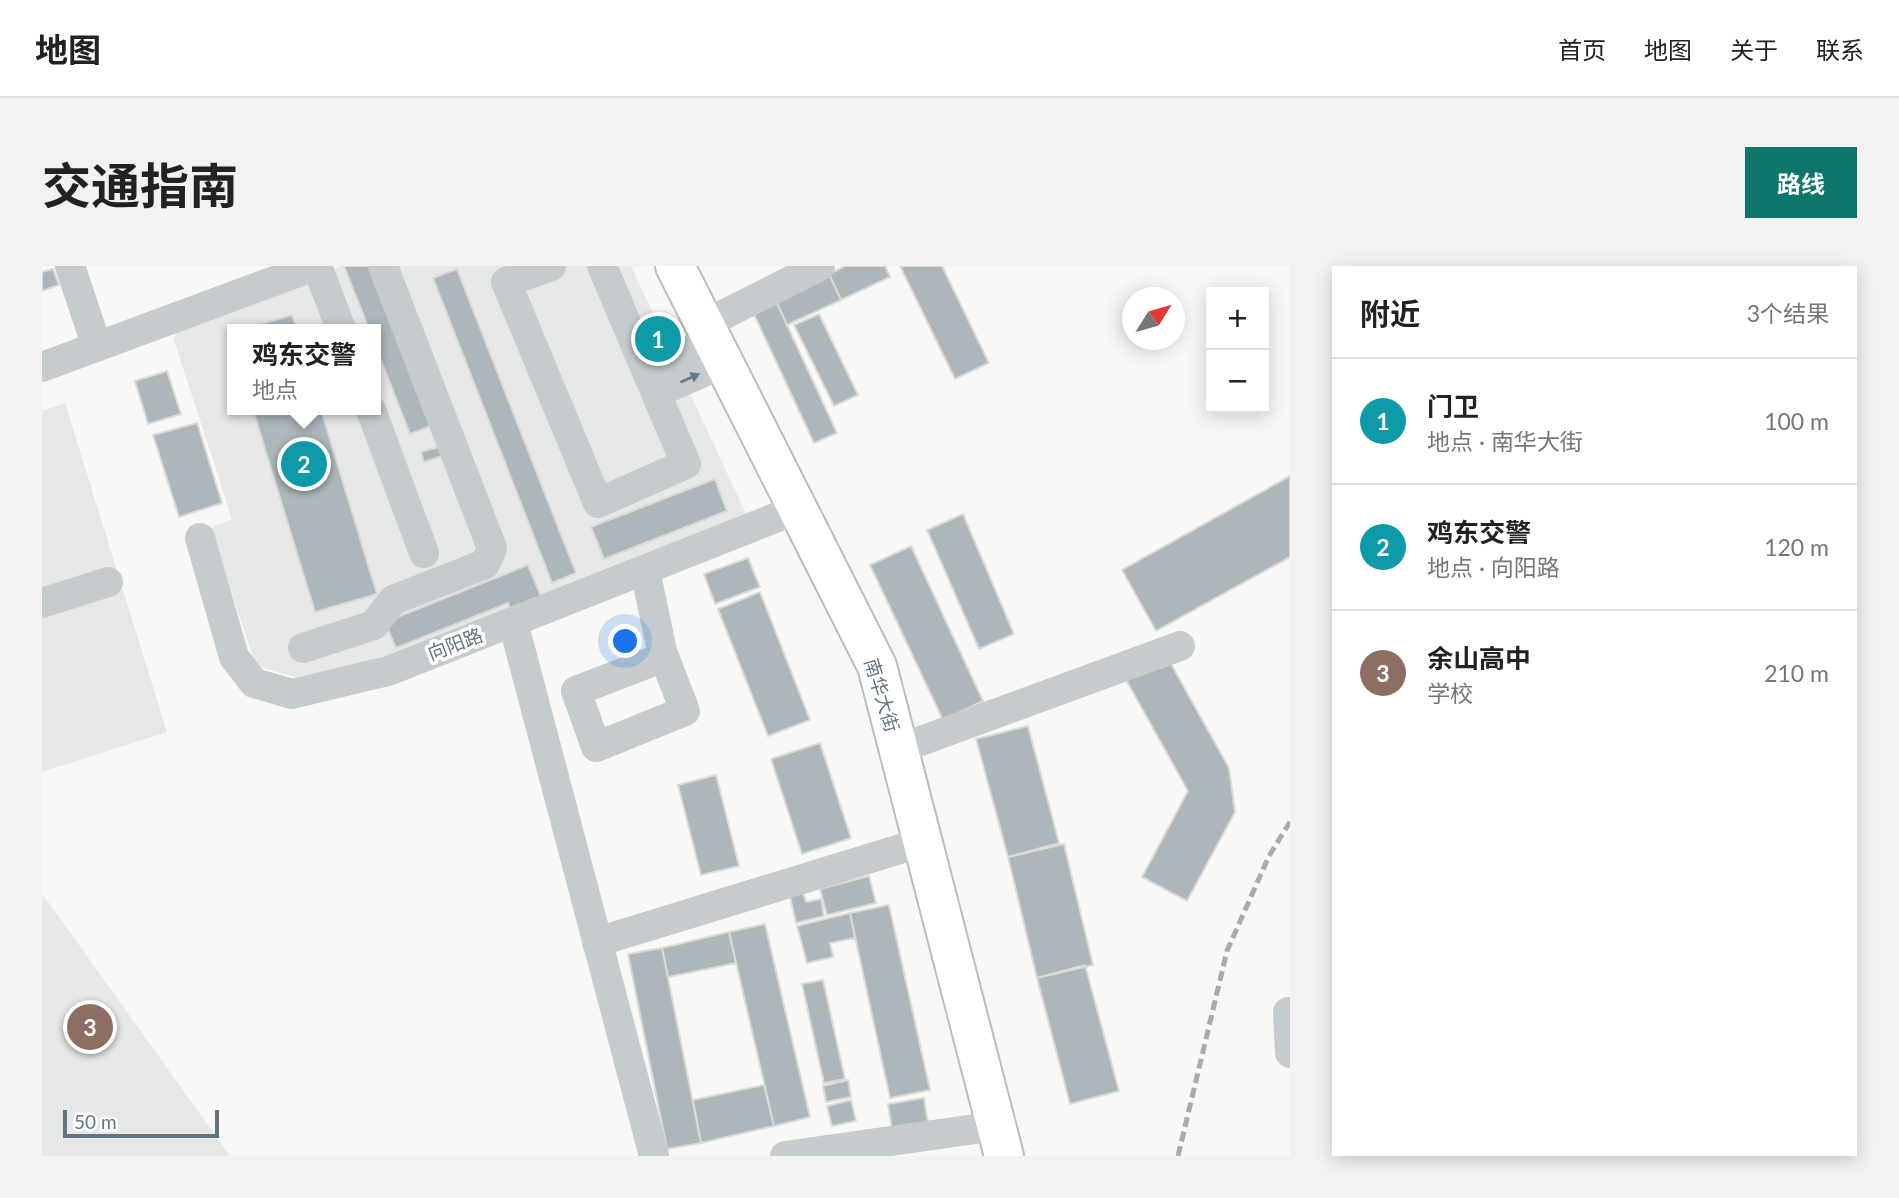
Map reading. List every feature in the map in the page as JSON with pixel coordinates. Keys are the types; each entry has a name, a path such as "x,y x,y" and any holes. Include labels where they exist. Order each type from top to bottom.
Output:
{"main road":[{"name":"南华大街","path":"675,266 877,666 1000,1141"}],"street":[{"path":"70,266 97,347"},
{"path":"42,367 316,266 339,324"},
{"path":"303,648 374,625 393,600 485,564 492,548 383,266"},
{"path":"551,266 506,282 598,503 686,464 602,266"},
{"path":"652,381 714,342 820,266"},
{"path":"372,415 424,553"},
{"name":"向阳路","path":"200,538 234,657 254,683 292,694 388,671 798,509"},
{"path":"645,570 664,656"},
{"path":"42,583 104,573 42,603"},
{"path":"513,622 654,1156"},
{"path":"898,749 1180,646"},
{"path":"597,942 923,842"},
{"path":"1288,1012 1290,1053"},
{"path":"785,1156 1000,1141"}],"shaded area":[{"path":"340,266 631,266 746,514 344,672 305,680 260,667 254,660 210,528 232,519 174,340 177,326"},
{"path":"65,403 167,732 42,772 42,411"},
{"path":"44,896 230,1156 42,1156"}],"building":[{"path":"344,266 371,266 433,425 410,434 381,360 381,324 367,324"},
{"path":"845,266 885,266 890,277 841,300 829,274"},
{"path":"900,266 942,266 989,363 955,379"},
{"path":"53,269 59,285 42,291 42,272"},
{"path":"457,269 576,573 552,583 433,278"},
{"path":"828,272 841,300 787,325 774,297"},
{"path":"775,299 837,433 814,443 752,310"},
{"path":"819,314 858,395 834,406 794,325"},
{"path":"292,315 295,324 262,324"},
{"path":"659,325 669,348 656,353 646,331"},
{"path":"167,371 181,414 148,424 135,381"},
{"path":"255,415 323,415 377,594 315,612"},
{"path":"197,423 222,503 179,517 153,435"},
{"path":"439,447 442,456 424,462 421,452"},
{"path":"1290,476 1290,557 1156,631 1122,570"},
{"path":"715,479 727,511 604,559 591,527"},
{"path":"963,514 1014,634 979,649 927,530"},
{"path":"911,546 983,701 943,720 870,565"},
{"path":"748,558 760,587 715,604 704,574"},
{"path":"528,565 542,599 511,611 508,603 396,648 385,622"},
{"path":"760,592 810,720 768,736 718,609"},
{"path":"1166,655 1229,768 1235,812 1187,901 1142,877 1188,791 1125,678"},
{"path":"1028,726 1059,843 1008,857 976,739"},
{"path":"820,743 851,838 802,854 771,759"},
{"path":"716,775 739,866 701,875 678,785"},
{"path":"1064,844 1093,965 1037,978 1008,857"},
{"path":"869,876 876,903 827,915 820,889"},
{"path":"803,893 806,902 821,899 824,916 796,923 790,896"},
{"path":"889,905 930,1090 890,1098 850,913"},
{"path":"850,913 855,938 830,943 833,957 807,963 797,926"},
{"path":"765,924 810,1117 774,1126 729,932"},
{"path":"729,932 736,963 668,977 662,948"},
{"path":"662,948 701,1143 667,1149 628,954"},
{"path":"1085,965 1119,1091 1070,1104 1037,978"},
{"path":"823,980 845,1079 824,1083 802,984"},
{"path":"848,1080 851,1097 826,1102 823,1086"},
{"path":"764,1085 774,1126 701,1143 693,1100"},
{"path":"924,1098 928,1124 892,1130 888,1104"},
{"path":"851,1100 856,1121 832,1126 827,1106"}],"railway":[{"path":"1178,1156 1227,951 1269,856 1290,822"}],"place":[{"name":"门卫","path":"658,339"},
{"name":"鸡东交警","path":"304,464"},
{"name":"余山高中","path":"90,1027"}]}
